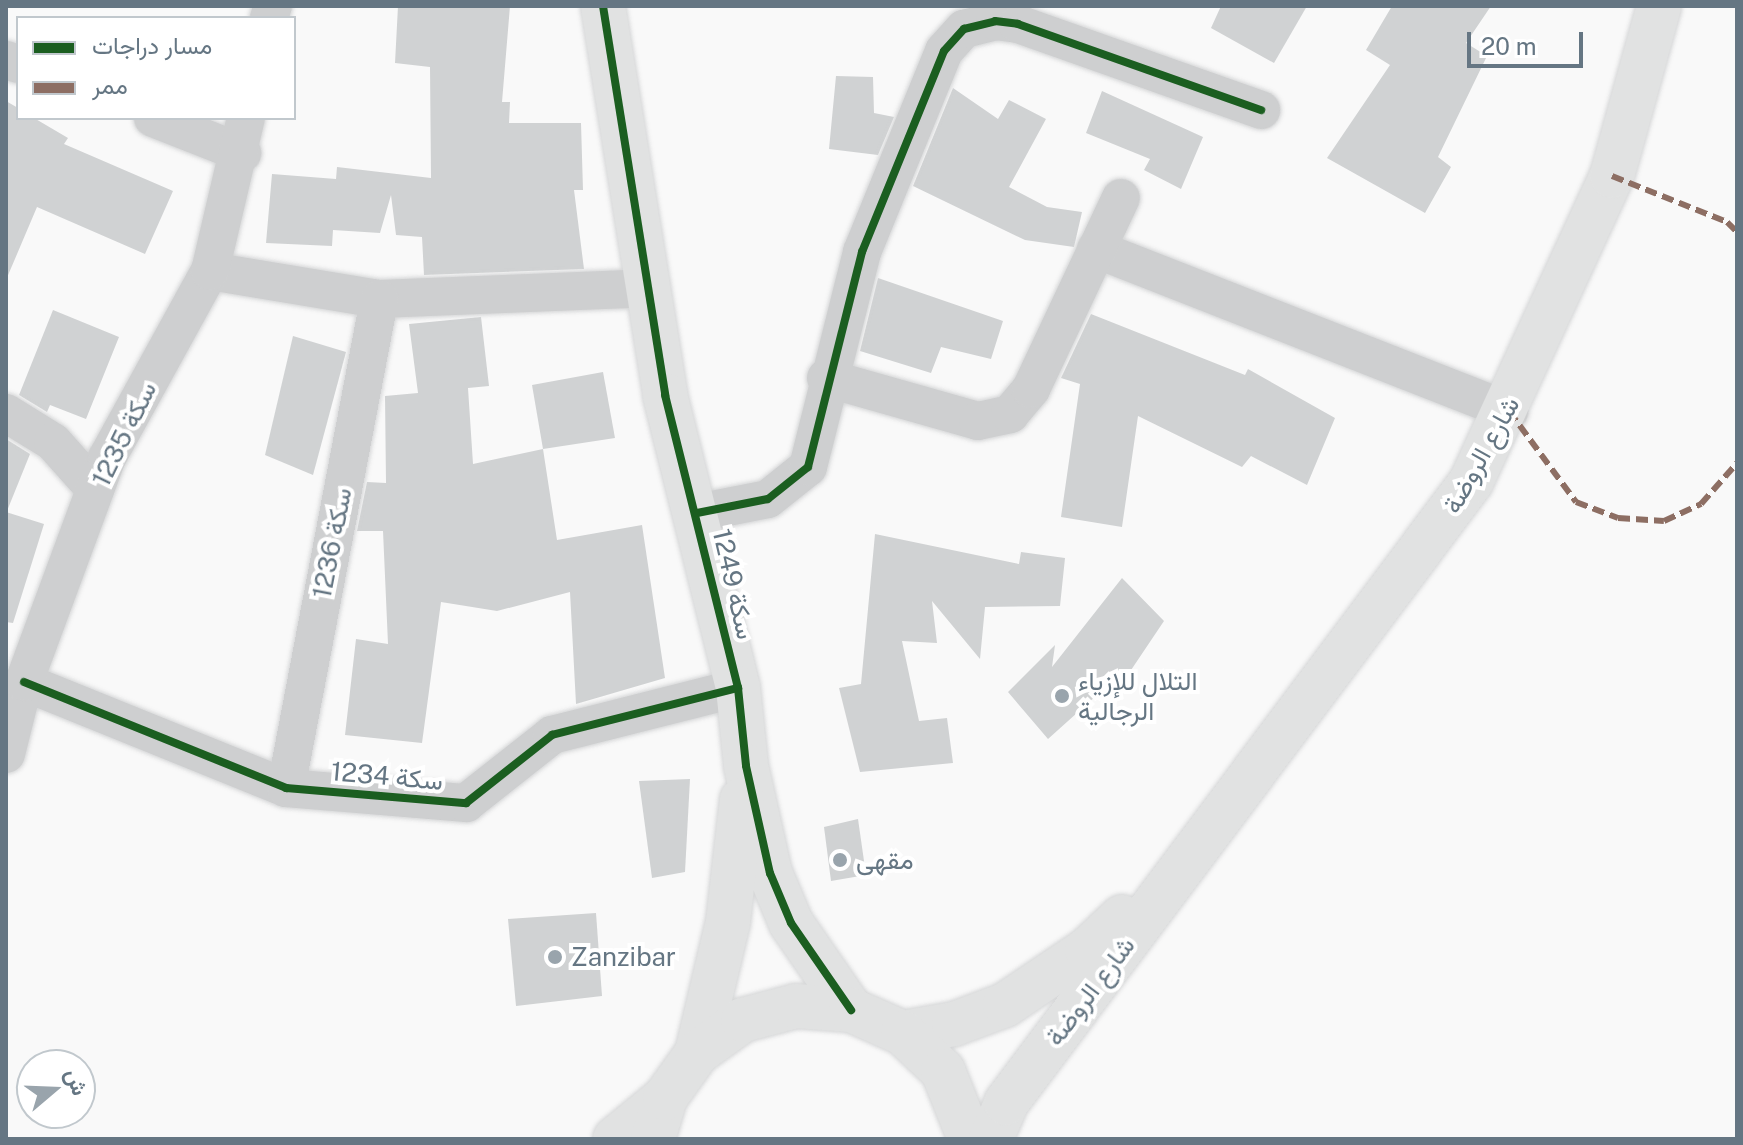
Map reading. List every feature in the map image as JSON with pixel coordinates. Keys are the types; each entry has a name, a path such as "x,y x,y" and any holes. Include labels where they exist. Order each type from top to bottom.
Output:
{"main road":[{"name":"سكة 1249","path":"603,6 665,395 697,513 738,688 746,766 781,898 851,1010"},
{"name":"شارع الروضة","path":"991,1139 1006,1103 1453,507 1509,411 1612,176 1659,6"},
{"name":"سكة 1249","path":"697,1053 728,922 746,766"},
{"name":"شارع الروضة","path":"903,1033 954,1024 1005,1005 1087,950 1197,847"},
{"path":"615,1139 665,1098 697,1053 743,1020 796,1006 851,1010 903,1033 943,1071 970,1139"},
{"path":"653,1139 665,1098"}],"street":[{"path":"697,513 768,499 797,481 814,451 826,378 862,252 944,51 964,29 995,21 1018,24 1261,110"},
{"path":"163,120 244,136"},
{"name":"سكة 1235","path":"6,754 24,682 95,489 210,271 244,136"},
{"path":"826,378 978,421 1010,414 1031,389 1121,198"},
{"path":"1096,249 1509,411"},
{"path":"210,271 379,299 648,288"},
{"name":"سكة 1236","path":"286,788 379,299"},
{"path":"6,413 53,442 95,489"},
{"name":"سكة 1234","path":"24,682 286,788 466,803 552,735 738,688"}],"building":[{"path":"398,6 510,6 502,102 510,102 509,123 581,123 583,190 574,190 584,269 424,275 422,237 396,235 391,195 380,233 333,230 332,246 266,243 272,174 336,179 337,167 431,178 430,67 395,63"},
{"path":"1221,6 1307,6 1274,63 1211,28"},
{"path":"1392,6 1491,6 1466,43 1487,56 1438,157 1451,167 1425,213 1327,158 1390,65 1366,50"},
{"path":"836,76 873,77 874,113 894,117 878,155 829,149"},
{"path":"953,88 998,119 1009,100 1046,119 1009,187 1047,207 1082,212 1074,247 1025,240 913,186"},
{"path":"1102,91 1203,137 1181,189 1144,170 1150,159 1086,133"},
{"path":"6,101 16,107 16,120 37,120 68,138 64,144 173,191 145,254 37,207 6,280"},
{"path":"878,278 1003,321 991,359 941,347 931,373 860,351"},
{"path":"53,310 119,337 86,419 50,405 47,412 19,395"},
{"path":"1091,314 1245,375 1248,369 1335,418 1307,485 1251,456 1242,467 1138,416 1122,527 1061,517 1080,384 1061,378"},
{"path":"481,317 489,386 468,388 473,464 543,449 557,540 642,525 665,678 576,704 570,592 497,611 441,602 422,743 345,735 356,639 388,644 383,531 357,531 367,482 386,483 385,396 418,393 409,324"},
{"path":"293,336 346,352 313,475 265,455"},
{"path":"603,372 615,438 543,449 532,385"},
{"path":"6,439 30,454 7,511 6,510"},
{"path":"6,512 44,524 13,623 6,622"},
{"path":"875,534 1019,564 1021,552 1065,558 1060,606 985,607 980,659 932,601 937,643 902,641 919,721 947,718 953,763 860,772 839,688 861,684"},
{"path":"1122,578 1164,621 1123,682 1117,677 1048,739 1008,692 1055,645 1052,667"},
{"path":"690,779 685,872 652,878 639,781"},
{"path":"858,819 866,875 831,881 824,827"},
{"name":"Zanzibar","path":"596,913 602,996 516,1006 508,919"}],"marked path":[{"path":"1612,176 1727,222 1737,232"},
{"path":"1509,411 1576,502 1618,518 1664,521 1701,504 1737,463"}],"cycle path":[{"path":"603,6 665,395 738,688 746,766 770,873 791,923 851,1010"},
{"path":"697,513 768,499 808,467 862,252 944,51 964,29 995,21 1018,24 1261,110"},
{"path":"24,682 286,788 466,803 552,735 738,688"}],"place":[{"name":"التلال للإزياء الرجالية","path":"1062,696"},
{"name":"مقهى","path":"840,860"},
{"name":"Zanzibar","path":"555,957"}]}
